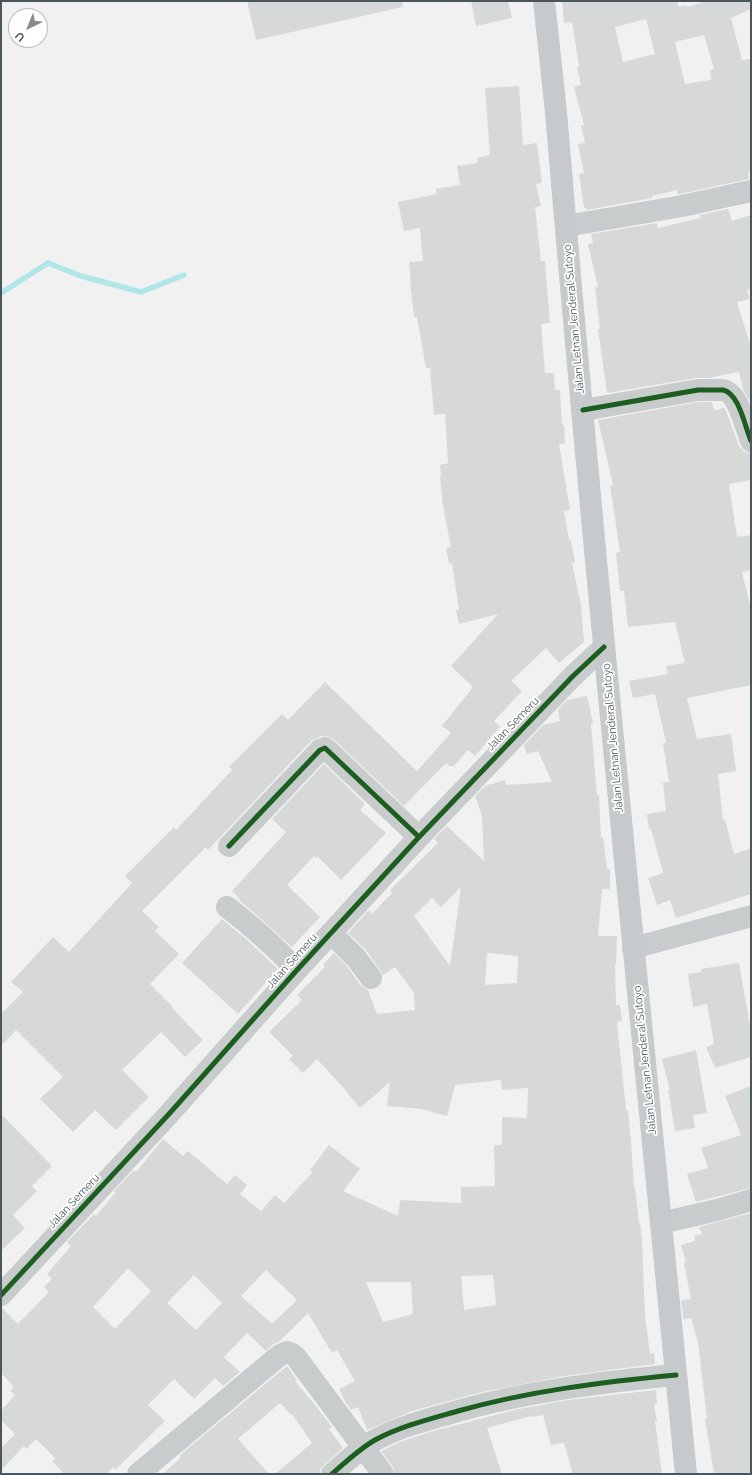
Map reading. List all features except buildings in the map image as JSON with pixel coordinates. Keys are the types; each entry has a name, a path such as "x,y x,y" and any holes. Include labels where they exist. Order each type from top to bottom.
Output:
{"main road":[{"name":"Jalan Letnan Jenderal Sutoyo","path":"544,1 556,112 604,647 633,948 686,1474"}],"street":[{"path":"566,226 682,206 751,191"},
{"path":"583,410 698,390 727,390 735,398 751,441"},
{"name":"Jalan Semeru","path":"1,1295 169,1114 297,970 419,837 568,682 604,647"},
{"path":"229,846 320,750 325,748 419,837"},
{"path":"227,906 254,927 297,970"},
{"path":"633,948 751,916"},
{"path":"331,933 356,958 371,978"},
{"path":"661,1223 717,1210 751,1200"},
{"path":"138,1474 280,1355 287,1352 296,1357 383,1474"},
{"path":"332,1474 364,1447 376,1440 415,1424 494,1401 595,1383 676,1375"}],"waterway":[{"path":"1,293 48,263 81,276 141,292 184,275"}],"cycle path":[{"path":"583,410 698,390 723,390 729,392 741,411 751,441"},
{"path":"1,1295 169,1114 297,970 419,837 573,676 604,647"},
{"path":"229,846 320,750 325,748 419,837"},
{"path":"332,1474 375,1440 405,1427 437,1417 485,1404 566,1388 676,1375"}]}
